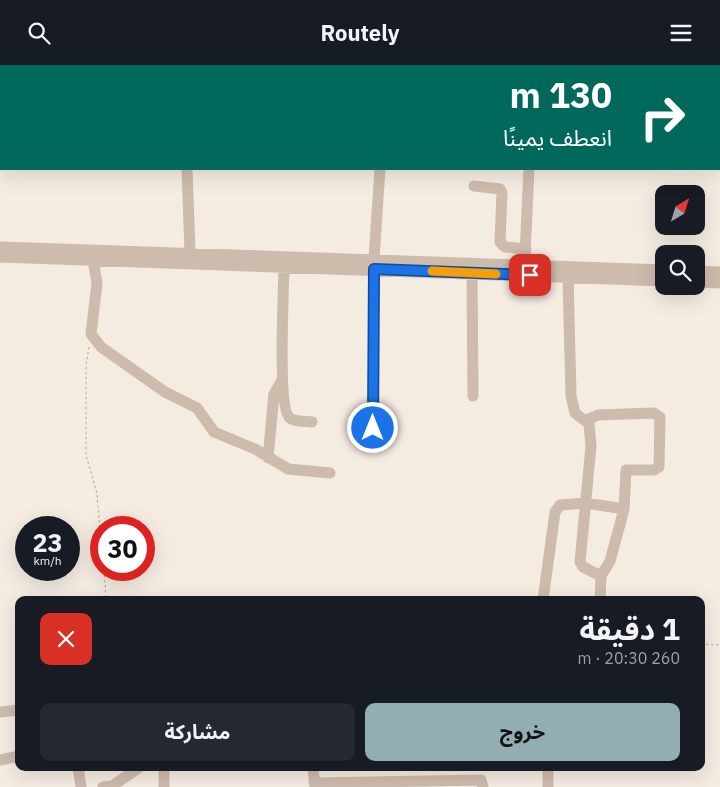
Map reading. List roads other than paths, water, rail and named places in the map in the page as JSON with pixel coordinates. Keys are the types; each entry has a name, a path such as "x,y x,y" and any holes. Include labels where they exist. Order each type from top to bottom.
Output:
{"street":[{"path":"187,170 190,252"},
{"path":"373,428 374,264 380,170"},
{"path":"474,186 500,189 502,193 500,243 505,247 526,251 529,170"},
{"path":"0,247 190,252 374,264 472,273 655,281"},
{"path":"0,257 284,266 374,264 655,270"},
{"path":"93,259 97,283 92,334 94,339 166,392 196,408 214,432 254,449 295,471 330,473"},
{"path":"284,266 282,380 289,418 312,422"},
{"path":"705,271 720,272"},
{"path":"472,273 473,395"},
{"path":"568,277 571,396 576,413 590,424 591,446 580,562 583,567 601,576"},
{"path":"705,282 720,283"},
{"path":"268,458 274,394 282,380"},
{"path":"587,420 598,415 654,413 660,417 659,467 654,470 626,470 624,509 613,553 601,576 600,596"},
{"path":"544,596 555,512 560,505 586,503 624,509"},
{"path":"0,712 15,710"},
{"path":"0,760 15,757"},
{"path":"79,771 82,787"},
{"path":"103,787 112,786 134,771"},
{"path":"164,771 164,787"},
{"path":"313,771 314,785 409,783 426,773 481,780 483,787"},
{"path":"548,771 548,787"}]}
